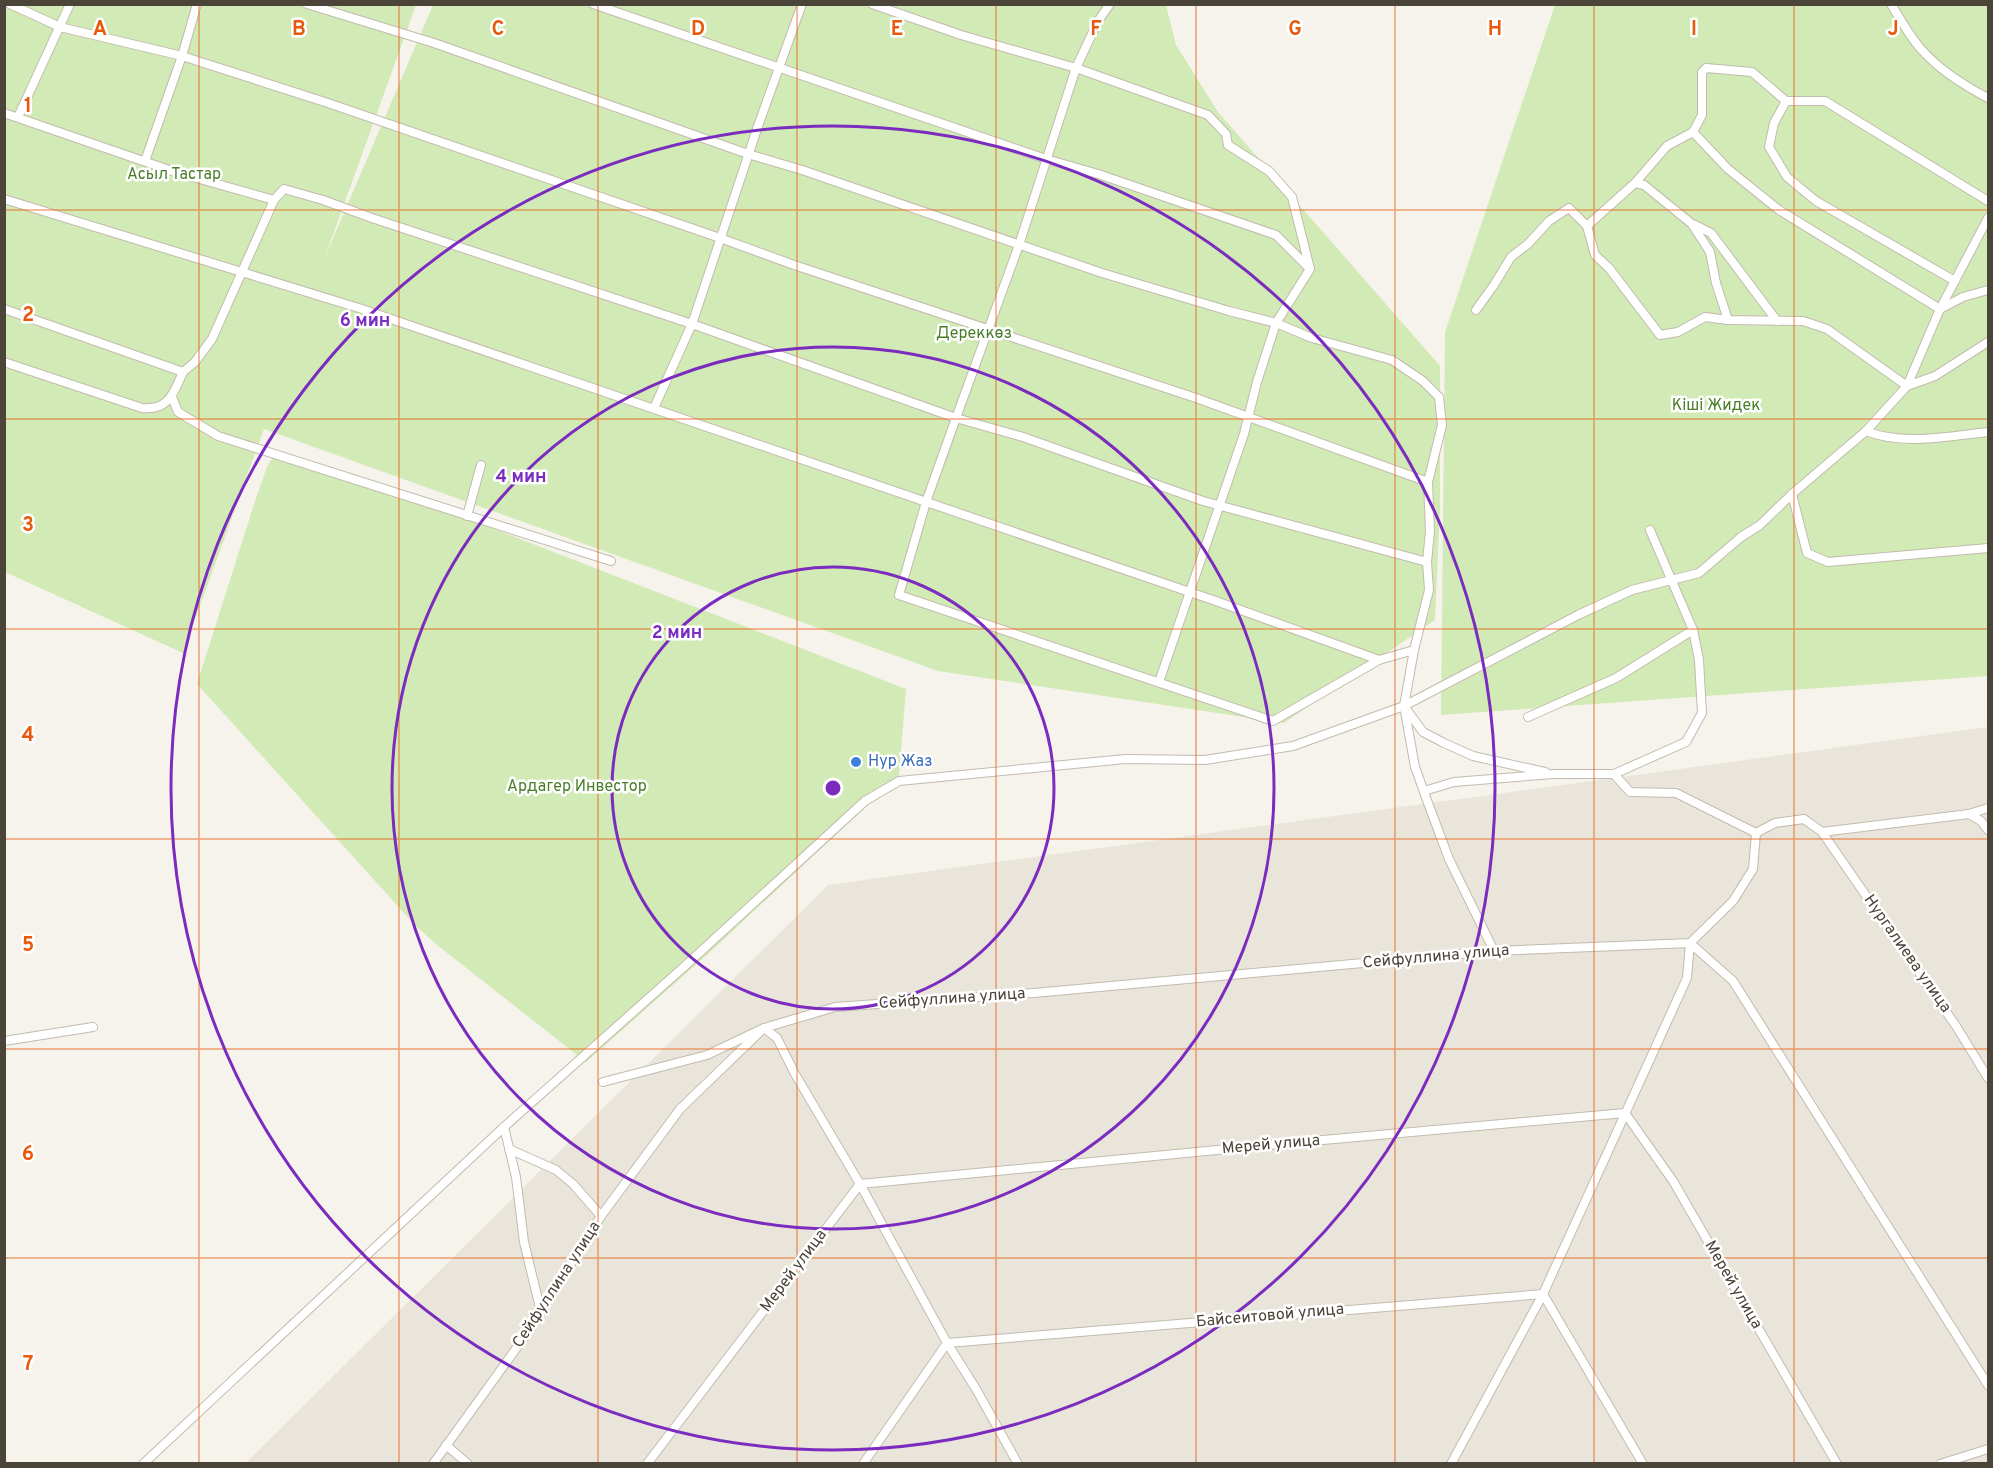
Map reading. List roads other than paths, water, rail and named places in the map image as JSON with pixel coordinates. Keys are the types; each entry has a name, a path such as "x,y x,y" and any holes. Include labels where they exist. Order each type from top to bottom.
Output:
{"street":[{"path":"10,4 60,27 182,56 328,103 794,265 1196,398 1428,482"},
{"path":"18,117 70,4"},
{"path":"146,161 197,4"},
{"path":"307,4 434,43 748,154 802,170 1102,273 1276,323 1312,338 1392,360 1423,381 1439,397 1442,425 1428,482 1430,531 1426,562 1430,590 1414,650 1404,706 1415,767 1449,859 1494,951"},
{"path":"593,4 1276,235 1310,269"},
{"path":"654,408 692,324 748,154 802,4"},
{"path":"872,4 961,35 1076,68 1208,115 1226,134 1228,146 1269,171 1292,197 1310,269 1276,323 1257,382 1244,434 1159,681"},
{"path":"1110,4 1098,21 1076,68 1019,245 926,502 899,595 1273,721 1379,660 1414,650"},
{"path":"1891,4 1919,48 1938,65 1989,98"},
{"path":"1587,226 1635,183 1667,146 1693,132 1702,115 1702,72 1706,68 1752,72 1786,100 1825,101 1989,201"},
{"path":"1786,100 1773,123 1769,147 1787,177 1816,201 1955,281"},
{"path":"4,113 175,172 274,200"},
{"path":"1693,132 1728,169 1779,210 1940,309"},
{"path":"1635,183 1644,185 1692,224 1711,233 1777,321"},
{"path":"4,362 142,408 160,407 171,397 183,372 195,362 212,339 274,200 284,189 323,200 692,324 956,418 1023,437 1220,505 1426,562"},
{"path":"4,199 362,309 1190,592 1379,660"},
{"path":"1476,310 1511,257 1528,244 1549,221 1569,208 1587,226 1595,255 1609,268 1660,335 1678,332 1705,317 1728,320 1803,321 1827,329 1907,386"},
{"path":"143,1464 504,1128 866,801 899,781 1125,759 1205,760 1293,746 1404,706 1578,615 1632,590 1699,573 1741,537 1760,525 1866,430 1907,386 1940,309 1989,218"},
{"path":"1692,224 1710,252 1716,283 1728,320"},
{"path":"1940,309 1963,297 1989,290"},
{"path":"4,309 183,372"},
{"path":"1907,386 1935,376 1989,342"},
{"path":"171,397 178,412 219,436 610,561"},
{"path":"1866,430 1882,437 1928,438 1989,432"},
{"path":"467,516 481,465"},
{"path":"1792,494 1807,553 1828,562 1989,548"},
{"path":"1424,791 1454,782 1553,774 1614,774 1686,742 1702,713 1699,660 1693,630 1650,530"},
{"path":"1528,717 1616,678 1693,630"},
{"path":"1404,706 1423,732 1444,743 1473,756 1553,774"},
{"path":"1614,774 1630,792 1677,793 1756,833"},
{"path":"1756,833 1775,823 1804,819 1822,832 1969,814 1989,808"},
{"path":"1969,814 1981,820 1989,830"},
{"name":"Нургалиева улица","path":"1822,832 1956,1026 1989,1078"},
{"path":"1451,1464 1543,1294 1687,978 1690,944 1733,901 1753,868 1756,833"},
{"path":"1690,944 1733,981 1989,1385"},
{"name":"Сейфуллина улица","path":"433,1464 541,1312 601,1216 680,1109 764,1028 835,1007 1034,993 1494,951 1690,944"},
{"path":"4,1041 93,1027"},
{"path":"603,1082 707,1055 764,1028 777,1038 795,1074 860,1184 947,1343 1018,1464"},
{"name":"Мерей улица","path":"647,1464 860,1184 1625,1113 1673,1181 1837,1464"},
{"path":"504,1128 516,1177 524,1242 541,1312"},
{"path":"509,1149 556,1170 573,1184 601,1216"},
{"path":"1543,1294 1643,1464"},
{"name":"Байсеитовой улица","path":"947,1343 1543,1294"},
{"path":"863,1464 947,1343"},
{"path":"446,1445 468,1464"},
{"path":"1940,1464 1989,1449"}],"place":[{"name":"Нур Жаз","path":"856,762"}],"park label":[{"name":"Асыл Тастар","path":"174,175"},
{"name":"Дереккөз","path":"974,334"},
{"name":"Кіші Жидек","path":"1716,406"},
{"name":"Ардагер Инвестор","path":"577,787"}]}
